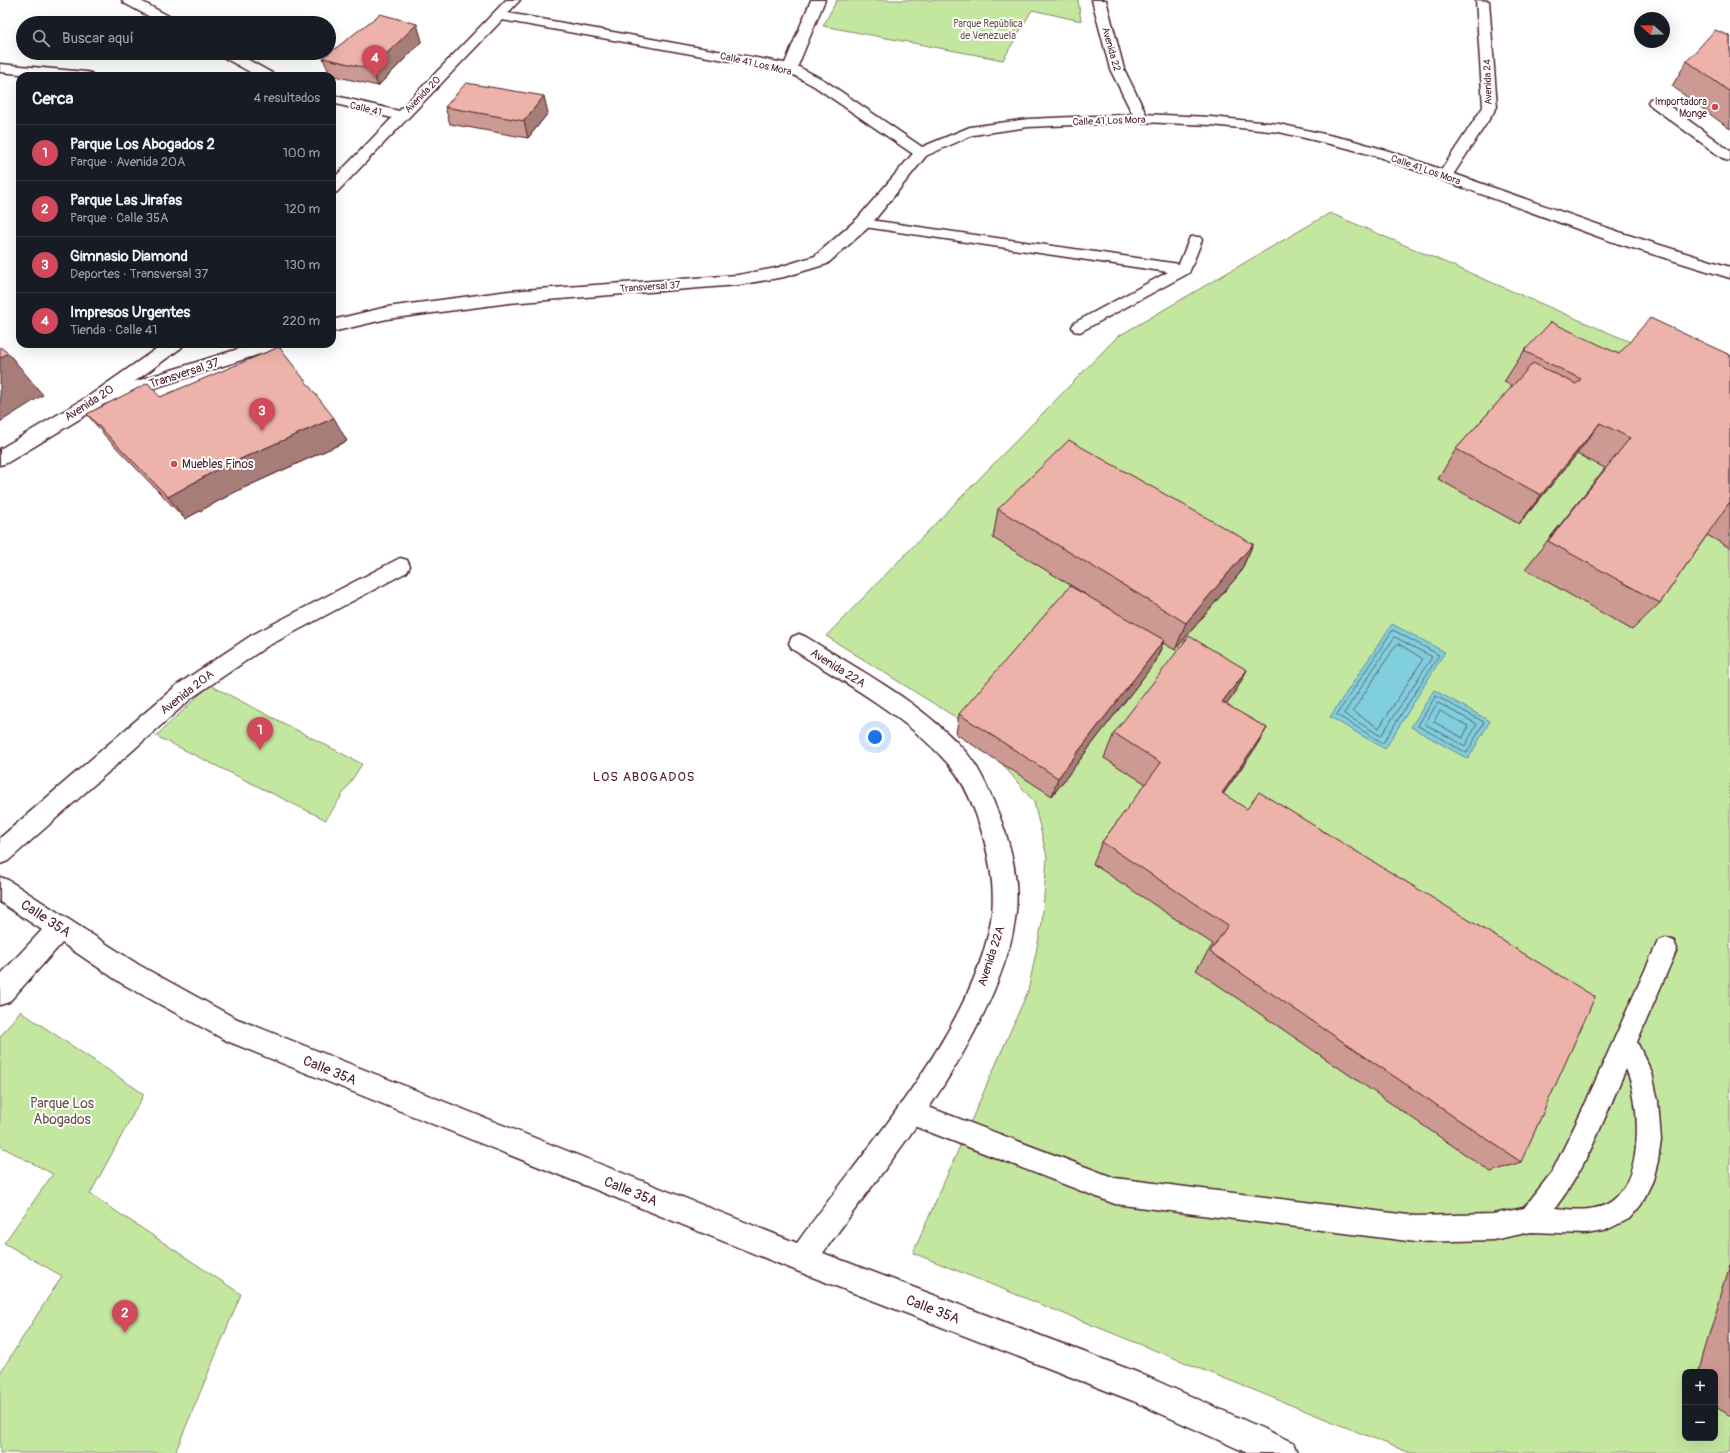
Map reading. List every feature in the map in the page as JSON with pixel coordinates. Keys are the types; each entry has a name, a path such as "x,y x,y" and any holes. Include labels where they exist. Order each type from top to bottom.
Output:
{"street":[{"path":"129,0 158,16"},
{"name":"Avenida 20","path":"336,185 513,0"},
{"path":"790,68 818,0"},
{"name":"Avenida 22","path":"1098,0 1117,69 1141,118"},
{"name":"Avenida 24","path":"1446,176 1490,107 1482,1"},
{"name":"Calle 41 Los Mora","path":"499,15 790,68 819,83 921,153 970,131 1028,123 1141,118 1211,121 1279,128 1351,144 1446,176 1619,238 1730,273"},
{"path":"238,60 258,72"},
{"path":"0,68 43,72"},
{"name":"Calle 41","path":"336,100 401,116"},
{"name":"Transversal 37","path":"336,325 388,313 509,297 738,280 778,273 820,260 863,223 921,153"},
{"name":"Avenida 20","path":"0,458 95,401 169,348"},
{"name":"Transversal 37","path":"95,401 261,348"},
{"name":"Avenida 20A","path":"0,853 185,691 259,641 400,566"},
{"name":"Avenida 22A","path":"799,643 909,713 958,759 979,794 995,833 1004,882 1003,924 993,961 974,1005 950,1052 910,1112 802,1259"},
{"name":"Calle 35A","path":"0,888 130,974 227,1028 802,1259 1139,1388 1282,1453"},
{"path":"0,993 60,927"}],"lane":[{"path":"1655,102 1730,157"},
{"path":"863,223 1184,270"},
{"path":"1080,327 1184,270 1195,240"},
{"path":"1530,1219 1561,1182 1591,1120 1666,949"},
{"path":"910,1112 1115,1191 1416,1229 1493,1227 1530,1219 1570,1222 1604,1218 1629,1203 1642,1180 1648,1149 1647,1099 1643,1082 1625,1042"}],"green space":[{"name":"Parque República de Venezuela","path":"837,0 1078,0 1081,21 1032,10 1003,60 823,26"},
{"path":"1330,213 1684,365 1730,379 1730,1453 1410,1453 913,1253 1028,991 1042,923 1047,857 1034,802 1004,766 963,722 826,636 1117,337"},
{"path":"210,685 362,764 326,820 156,736"},
{"name":"Parque Los Abogados","path":"20,1011 144,1094 90,1194 241,1294 175,1453 0,1453 0,1373 62,1276 4,1243 53,1174 0,1146 0,1037"}],"water":[{"path":"1392,624 1445,652 1385,749 1330,717"},
{"path":"1434,690 1490,721 1468,759 1411,727"}],"building":[{"path":"380,14 417,24 371,69 332,60 336,60 336,48"},
{"path":"1715,30 1730,36 1730,92 1687,61"},
{"path":"466,83 544,96 524,121 445,107"},
{"path":"1650,318 1730,355 1730,504 1729,503 1660,603 1548,541 1630,438 1600,423 1541,495 1456,449 1533,363 1576,384 1581,379 1524,351 1551,322 1619,354"},
{"path":"0,347 8,353 0,358"},
{"path":"280,348 334,418 222,467 168,497 87,414 148,383 160,397"},
{"path":"1069,440 1253,544 1186,623 998,509"},
{"path":"1070,586 1164,640 1058,778 959,714"},
{"path":"1189,636 1247,670 1222,702 1267,728 1222,793 1247,809 1259,792 1595,997 1521,1162 1210,952 1228,925 1102,842 1161,763 1114,733"}],"place":[{"name":"Impresos Urgentes","path":"375,78"},
{"name":"Importadora Monge","path":"1715,107"},
{"name":"Gimnasio Diamond","path":"262,431"},
{"name":"Muebles Finos","path":"174,464"},
{"name":"Parque Los Abogados 2","path":"260,750"},
{"name":"Parque Las Jirafas","path":"125,1333"}],"district":[{"name":"LOS ABOGADOS","path":"644,776"}]}
